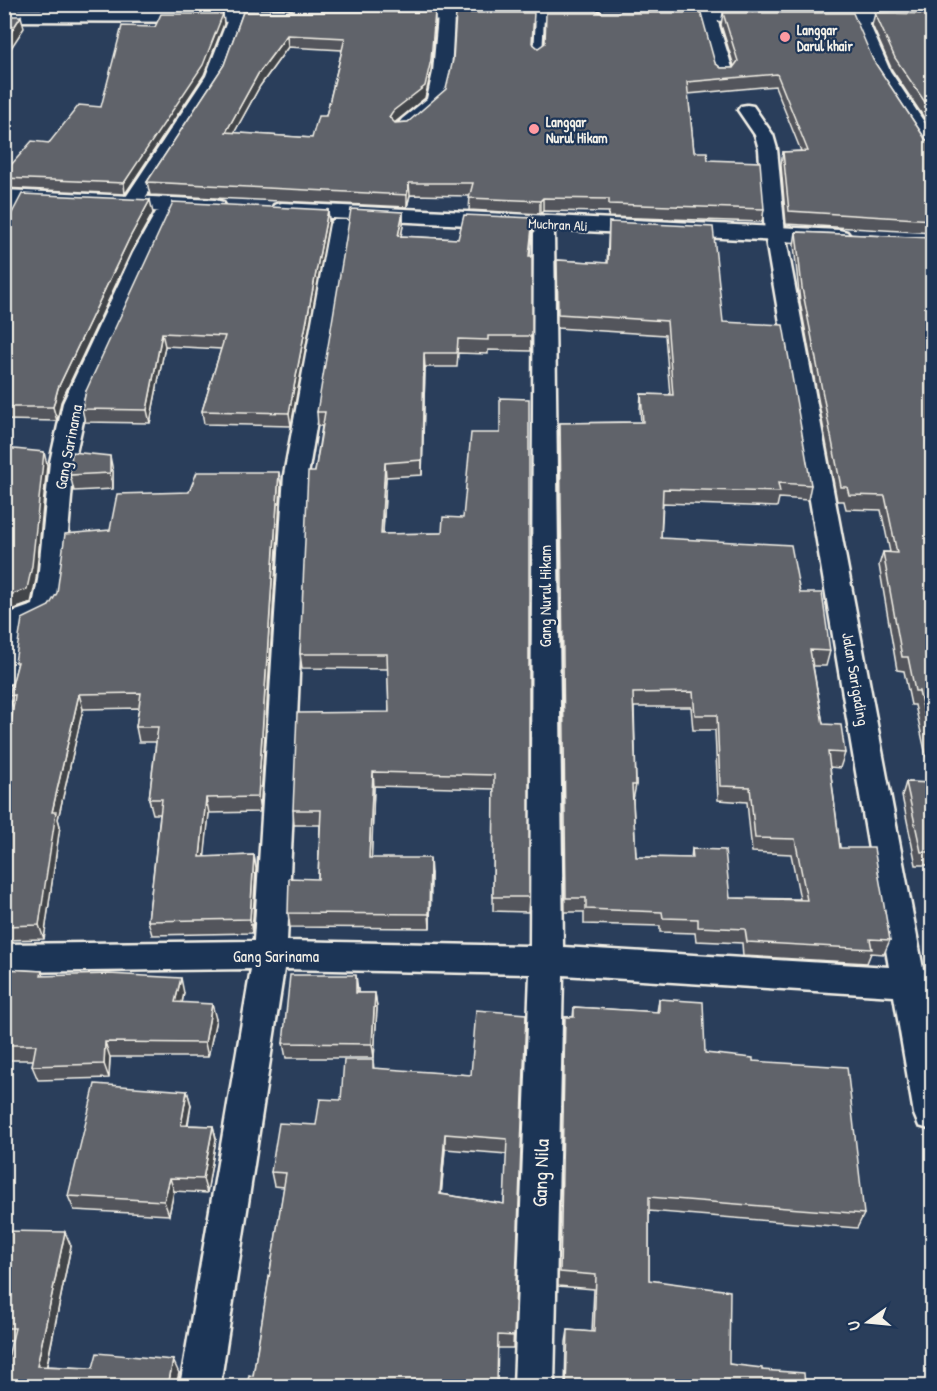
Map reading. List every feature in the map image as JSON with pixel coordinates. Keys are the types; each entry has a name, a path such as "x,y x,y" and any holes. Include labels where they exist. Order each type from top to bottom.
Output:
{"street":[{"path":"4,15 306,16"},
{"path":"132,202 210,86 237,16"},
{"path":"374,16 607,16"},
{"path":"401,129 435,101 442,72 447,16"},
{"path":"641,16 933,17"},
{"path":"708,16 725,74"},
{"path":"858,16 881,71 933,147"},
{"name":"Jalan Sarigading","path":"747,110 764,135 768,149 777,239 921,983 933,1114"},
{"path":"7,210 85,207 132,202 236,214 163,216 85,207"},
{"name":"Gang Sarinama","path":"4,675 11,628 22,619 42,612 46,607 51,580 62,462 75,403 143,253 163,216"},
{"name":"Muchran Ali","path":"777,239 340,224 263,216 777,239 862,243"},
{"path":"200,1386 270,955 296,475 340,224"},
{"name":"Gang Nurul Hikam","path":"544,232 547,960"},
{"name":"Gang Sarinama","path":"4,958 270,955 547,960 921,983"},
{"name":"Gang Nila","path":"534,1386 547,960"}],"lane":[{"path":"538,55 540,16"}],"building":[{"path":"243,12 435,12 431,60 425,86 393,111 389,117 395,123 408,122 446,89 453,60 456,13 534,13 532,43 538,48 545,43 546,13 701,13 715,63 721,68 733,68 738,61 723,13 853,13 873,60 926,140 933,141 933,220 789,211 783,152 808,151 777,74 687,82 694,152 707,152 708,160 760,162 764,209 609,204 609,199 543,198 540,201 469,198 473,183 409,183 407,195 147,182 224,65","holes":["287,35 345,38 326,116 318,116 312,138 226,132 258,74"]},
{"path":"875,13 933,14 933,114 895,58"},
{"path":"161,14 223,14 203,65 124,183 4,178 4,173 32,141 49,143 79,105 101,107 122,26 155,27"},
{"path":"4,16 21,16 4,43"},
{"path":"22,194 150,200 58,388 53,407 4,407 4,219 10,217"},
{"path":"173,202 328,210 289,413 202,411 225,336 162,333 147,410 82,409 86,391"},
{"path":"351,209 403,212 398,236 458,239 464,215 533,218 529,256 532,256 532,336 488,336 488,340 458,339 457,353 424,353 422,460 385,463 381,534 442,533 443,517 463,518 471,433 500,433 500,398 529,399 529,897 493,897 494,775 373,772 369,858 430,858 429,914 288,913 289,878 318,879 321,810 293,810 297,713 389,712 387,654 300,654 308,472 315,472 325,412 317,412"},
{"path":"609,222 713,227 723,322 783,325 811,485 778,483 780,492 663,489 661,538 791,545 800,593 822,593 830,651 810,650 823,724 841,725 845,753 828,752 840,848 874,848 890,940 870,939 872,949 747,942 745,929 698,927 698,919 663,918 662,912 586,909 586,898 566,898 560,423 643,422 641,394 673,395 667,321 558,314 557,260 608,263","holes":["693,692 695,715 717,715 720,786 750,787 755,838 795,839 807,900 730,898 725,850 692,849 693,858 636,857 632,785 636,785 633,693"]},
{"path":"796,232 933,238 933,750 919,691 915,691 908,657 902,657 883,552 897,553 885,496 849,495 847,487 841,487 802,288"},
{"path":"4,448 44,452 32,566 27,589 4,598"},
{"path":"72,452 110,456 110,473 70,475"},
{"path":"197,472 279,472 258,797 206,798 200,857 254,855 250,919 148,921 162,799 149,799 158,727 136,727 141,693 79,694 52,812 56,812 39,925 4,926 4,764 15,695 9,696 18,662 15,662 22,619 49,606 57,593 65,534 110,530 117,494 189,492"},
{"path":"906,782 933,783 933,852 921,852"},
{"path":"4,969 42,971 41,976 109,974 181,978 175,1002 212,1004 205,1043 105,1042 104,1064 32,1066 36,1045 4,1045"},
{"path":"290,975 356,975 356,993 375,993 372,1044 283,1043"},
{"path":"659,999 703,1002 705,1053 753,1058 753,1061 847,1067 864,1214 649,1197 649,1280 730,1291 729,1364 762,1368 762,1370 804,1373 805,1385 825,1386 566,1386 568,1330 594,1332 596,1275 560,1272 565,1017 574,1017 574,1007 659,1012"},
{"path":"476,1010 526,1014 514,1336 498,1335 497,1386 247,1386 249,1375 253,1376 286,1173 271,1172 279,1123 316,1125 320,1099 341,1100 344,1060 373,1060 373,1068 471,1075","holes":["445,1134 507,1139 504,1204 440,1194"]},
{"path":"95,1084 187,1091 181,1125 213,1126 203,1179 170,1178 164,1201 68,1196"},
{"path":"4,1231 65,1232 37,1366 93,1368 97,1353 173,1360 168,1386 4,1386 4,1374 15,1328 4,1328"}],"place":[{"name":"Langgar Darul khair","path":"785,37"},
{"name":"Langgar Nurul Hikam","path":"534,129"}]}
